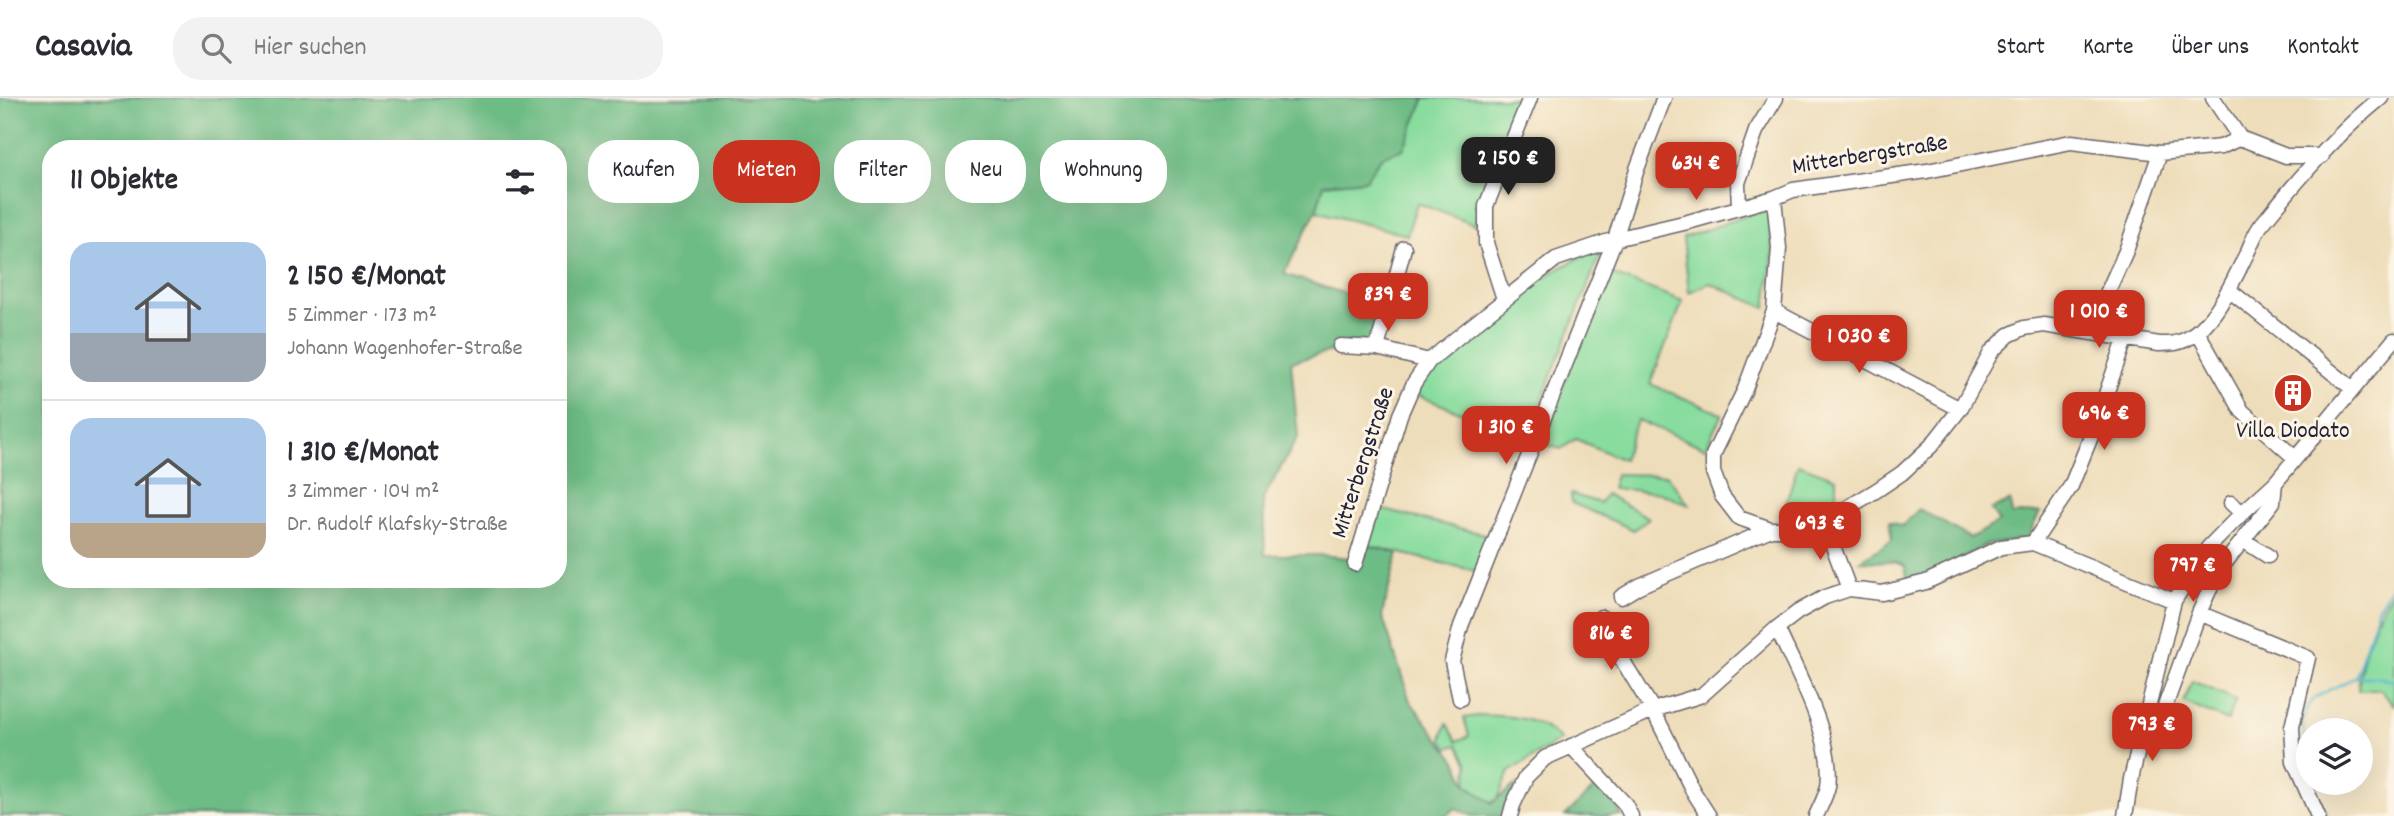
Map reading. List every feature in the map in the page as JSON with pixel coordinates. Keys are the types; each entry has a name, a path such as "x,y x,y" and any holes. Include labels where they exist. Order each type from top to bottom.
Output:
{"street":[{"path":"1504,299 1486,243 1486,206 1530,98"},
{"path":"1460,699 1452,661 1461,626 1615,239 1637,169 1664,98"},
{"path":"1739,207 1738,183 1756,131 1776,98"},
{"path":"2213,98 2240,138 2286,156 2322,156"},
{"path":"1774,198 1779,248 1774,311 1745,389 1713,455 1713,471 1722,496 1739,518 1770,529 1798,529 1824,522 1902,473 1931,446 1960,409 1992,351 2009,335 2024,328 2044,325 2159,344 2178,343 2197,331 2212,316 2229,290 2260,227 2322,156 2381,98"},
{"name":"Mitterbergstraße","path":"1355,564 1401,415 1414,383 1429,361 1556,259 1615,239 1688,222 1774,198 1793,190 1927,172 2071,142 2160,153 2221,147 2240,138"},
{"path":"2090,331 2126,251 2160,153"},
{"path":"1377,348 1405,248"},
{"path":"2229,290 2353,389"},
{"path":"1774,311 1960,409"},
{"path":"2197,331 2242,411 2295,458"},
{"path":"2033,543 2071,486 2126,337"},
{"path":"2125,816 2140,740 2174,601 2236,508 2275,483 2394,341"},
{"path":"1340,346 1377,348 1429,361"},
{"path":"2140,740 2155,734 2199,613 2217,573 2273,502 2275,483"},
{"path":"1824,522 1849,589"},
{"path":"1621,597 1639,586 1770,529"},
{"path":"2243,540 2268,556"},
{"path":"1510,816 1526,777 1545,758 1653,710 1702,695 1798,612 1825,597 1849,589 1882,593 1915,585 2001,547 2033,543 2174,601"},
{"path":"2199,613 2308,658 2292,727 2294,762 2318,816"},
{"path":"1601,617 1618,653 1653,710 1693,791 1709,816"},
{"path":"1777,628 1817,720 1829,756 1828,788 1816,816"},
{"path":"1571,746 1625,804 1631,816"}],"green space":[{"path":"0,98 1425,98 1403,149 1381,157 1365,180 1324,184 1316,211 1284,274 1383,306 1376,339 1291,362 1298,437 1263,499 1265,555 1319,555 1360,559 1366,545 1398,553 1382,615 1410,701 1457,762 1467,785 1492,803 1515,785 1505,816 1472,816 1456,808 1445,816 0,816"},
{"path":"1425,98 1521,98 1483,187 1475,225 1417,203 1407,235 1316,211 1324,184 1365,180 1381,157 1403,149"},
{"path":"1768,208 1773,253 1766,308 1710,283 1689,292 1683,238"},
{"path":"1595,249 1600,255 1526,438 1414,394 1424,378 1454,347 1533,283"},
{"path":"1608,273 1683,301 1650,384 1722,414 1705,448 1637,420 1623,460 1576,439 1561,449 1540,443"},
{"path":"1798,464 1836,478 1836,508 1796,522 1780,522"},
{"path":"1616,474 1667,475 1689,505 1661,493 1612,488"},
{"path":"1571,494 1600,503 1606,494 1649,518 1634,530 1572,503"},
{"path":"2010,501 2012,515 2040,512 2027,539 1986,545 1928,578 1908,582 1905,566 1894,562 1860,561 1892,540 1889,522 1902,526 1919,509 1970,538 1999,522 1991,510"},
{"path":"1380,509 1488,535 1476,571 1366,545"},
{"path":"2394,589 2394,705 2381,690 2358,690 2369,637"},
{"path":"2192,681 2236,700 2227,721 2183,702"},
{"path":"1483,715 1525,719 1542,726 1561,740 1509,772 1498,798 1492,803 1467,785 1468,764 1458,745 1448,748 1442,738 1447,723 1457,741 1469,736 1464,718"},
{"path":"1601,782 1622,816 1565,816"}],"waterway":[{"path":"2305,718 2312,701 2356,677 2378,607 2394,583"},
{"path":"2356,677 2394,681"},
{"path":"2317,795 2328,816"}],"place":[{"name":"Villa Diodato","path":"2293,393"}]}
